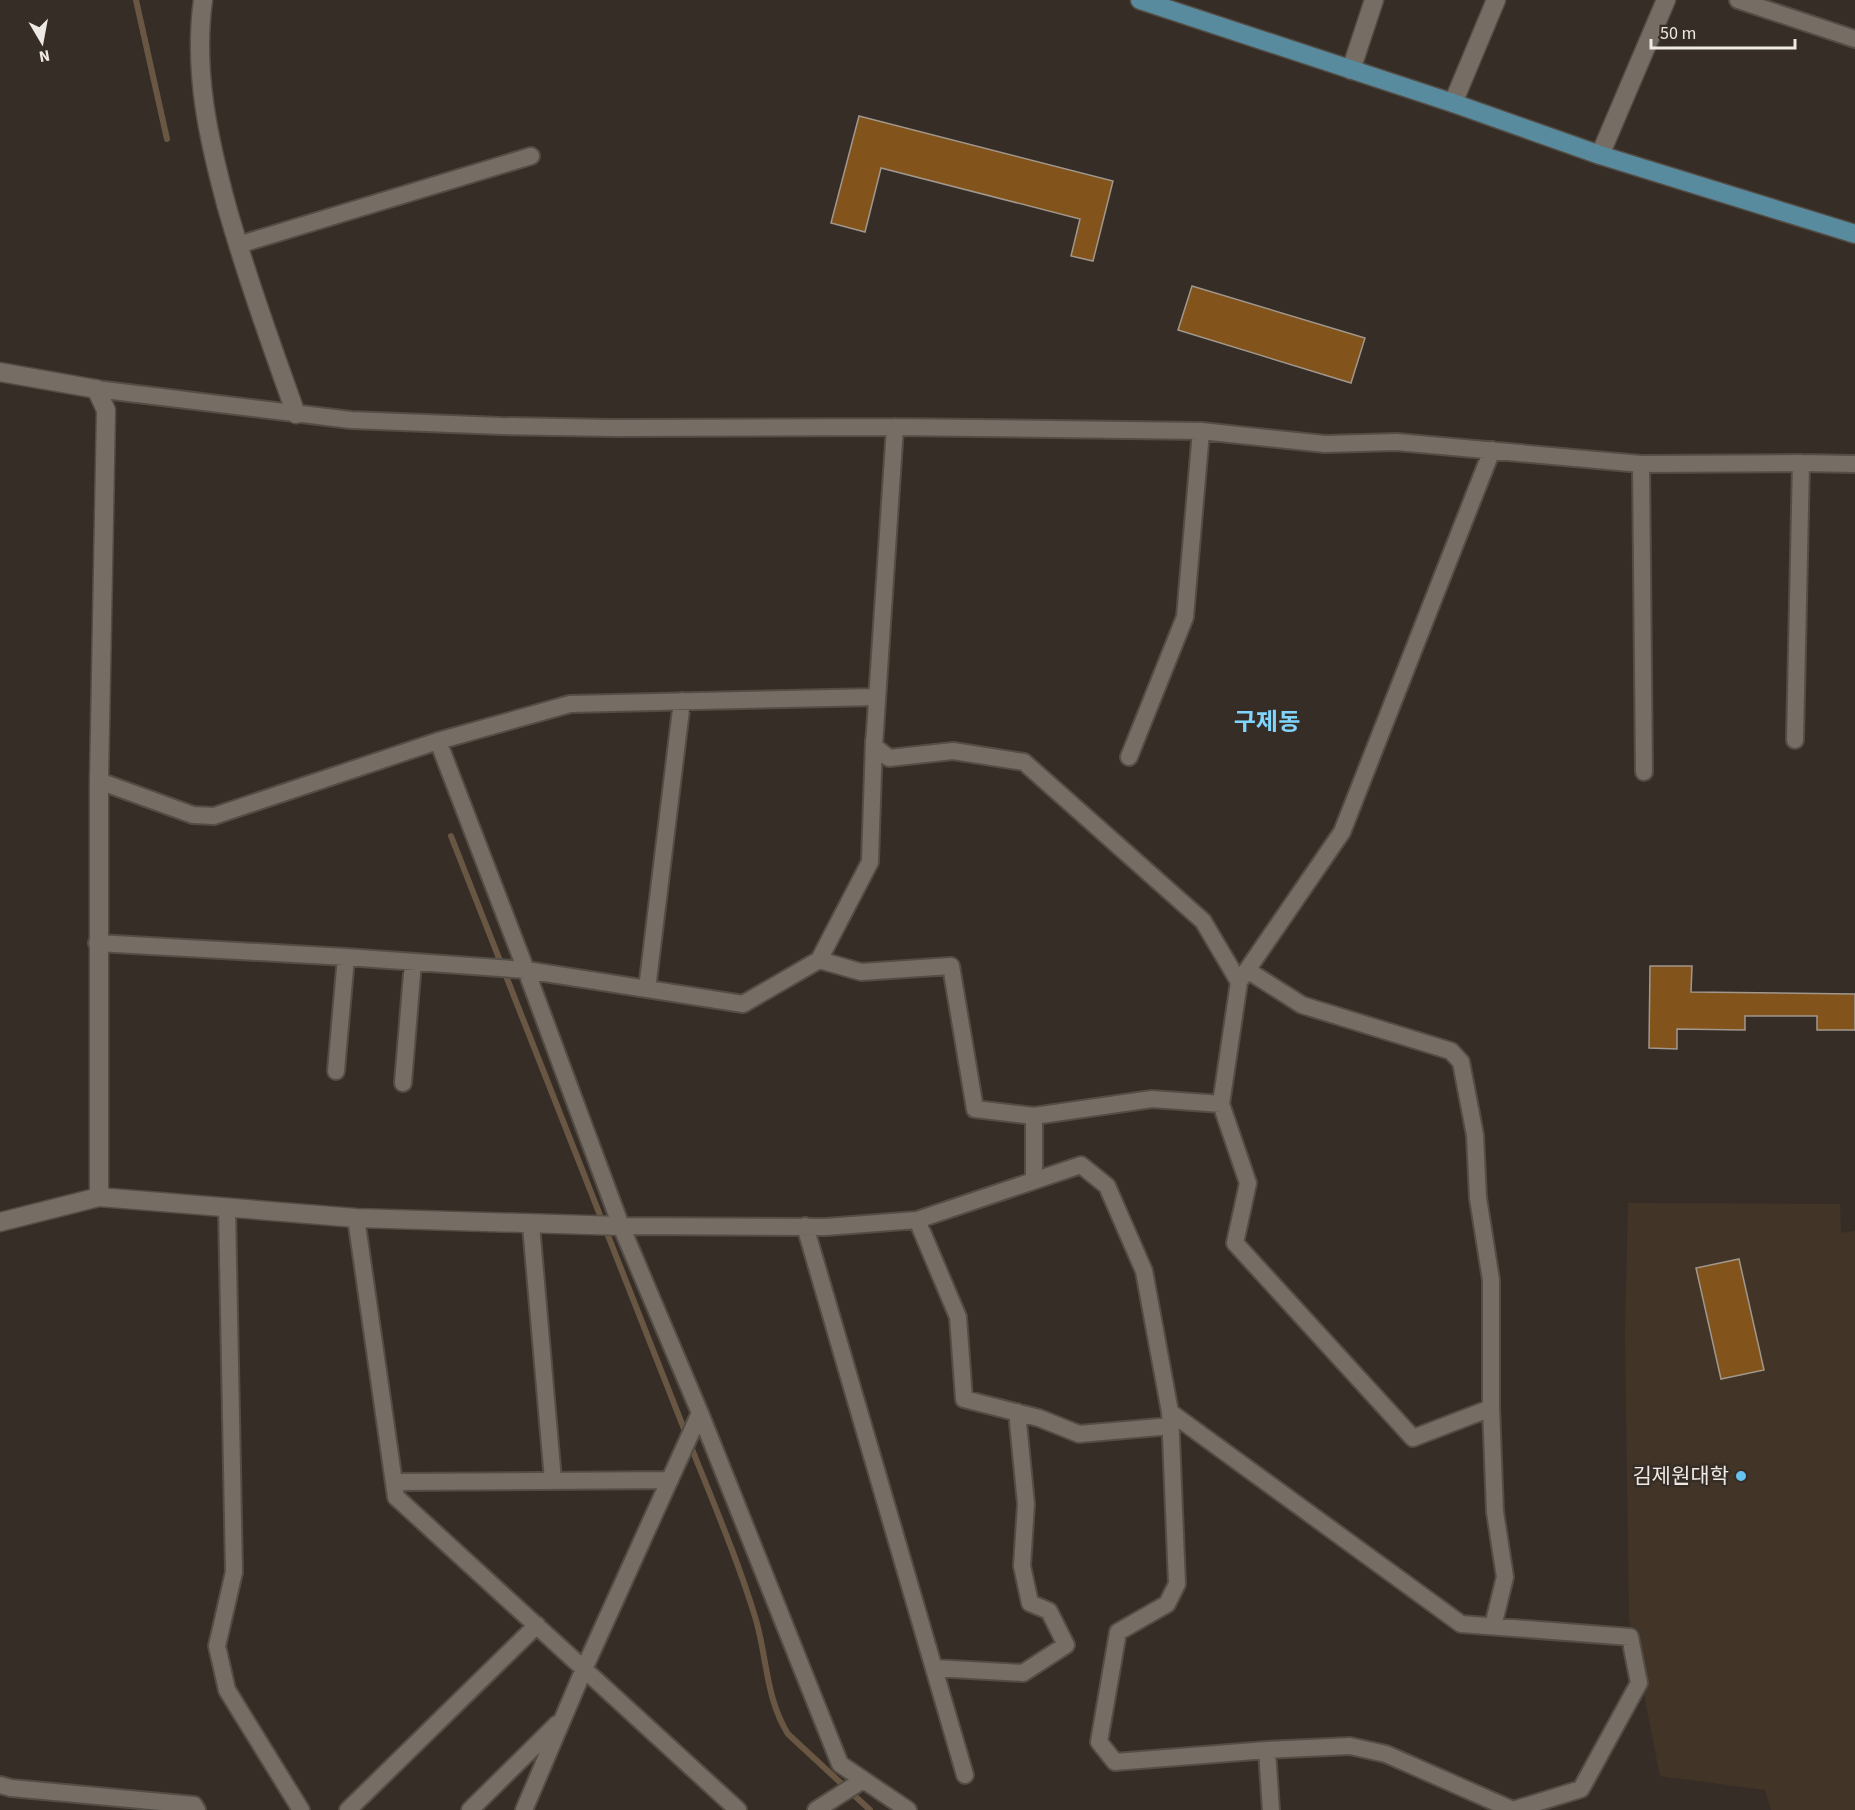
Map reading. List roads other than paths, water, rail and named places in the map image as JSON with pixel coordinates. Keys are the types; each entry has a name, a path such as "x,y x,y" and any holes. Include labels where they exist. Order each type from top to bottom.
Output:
{"main road":[{"path":"1140,0 1453,103 1600,155 1855,234"}],"street":[{"path":"203,0 200,61 203,105 212,154 238,245 296,414"},
{"path":"1351,70 1374,0"},
{"path":"1453,103 1496,0"},
{"path":"1600,155 1666,0"},
{"path":"1738,0 1855,39"},
{"path":"238,245 531,156"},
{"path":"0,372 96,389 351,420 513,427 895,427 1201,431 1325,444 1397,442 1641,464 1855,464"},
{"path":"96,389 106,410 97,943 99,1197"},
{"path":"97,943 526,970 743,1004 819,960 870,862 874,746 895,427"},
{"path":"1129,757 1185,617 1201,431"},
{"path":"1491,1408 1413,1438 1235,1243 1248,1183 1221,1104 1243,976 1342,832 1492,450"},
{"path":"1795,740 1801,463"},
{"path":"1641,464 1644,772"},
{"path":"99,781 193,815 214,816 438,741 570,704 877,697"},
{"path":"647,989 682,701"},
{"path":"438,741 526,970 610,1226 700,1413 840,1764 908,1810"},
{"path":"874,746 889,758 953,751 1024,762 1203,921 1243,976 1302,1005 1451,1052 1461,1062 1475,1135 1478,1198 1491,1280 1491,1408 1495,1512 1505,1577 1493,1626"},
{"path":"336,1071 345,957"},
{"path":"819,960 861,972 951,966 975,1109 1034,1116 1152,1099 1221,1104"},
{"path":"403,1083 413,962"},
{"path":"1034,1116 1034,1180"},
{"path":"0,1222 99,1197 356,1218 531,1225 826,1227 917,1220 1081,1165 1107,1186 1144,1272 1170,1419 1177,1584 1167,1604 1118,1632 1099,1742 1115,1762 1350,1746 1386,1754 1513,1810 1581,1789 1640,1683 1630,1637 1461,1624 1170,1419 1079,1434 1039,1418 964,1399 958,1317 917,1220"},
{"path":"227,1208 234,1572 217,1646 227,1690 301,1810"},
{"path":"356,1218 396,1497 738,1810"},
{"path":"531,1225 553,1480"},
{"path":"805,1226 965,1775"},
{"path":"934,1668 1023,1673 1066,1645 1049,1611 1030,1603 1022,1566 1026,1504 1017,1412"},
{"path":"524,1810 584,1669 700,1413"},
{"path":"394,1482 669,1480"},
{"path":"348,1810 537,1625"},
{"path":"471,1810 563,1717"},
{"path":"1267,1750 1271,1810"},
{"path":"816,1810 863,1780"},
{"path":"0,1785 11,1788 194,1805 197,1810"}],"waterway":[{"path":"136,0 167,139"},
{"path":"451,836 686,1434"},
{"path":"690,1444 749,1598 760,1634 771,1693 781,1721 788,1734 870,1810"}],"place":[{"name":"김제원대학","path":"1741,1476"}],"district":[{"name":"구제동","path":"1267,722"}]}
